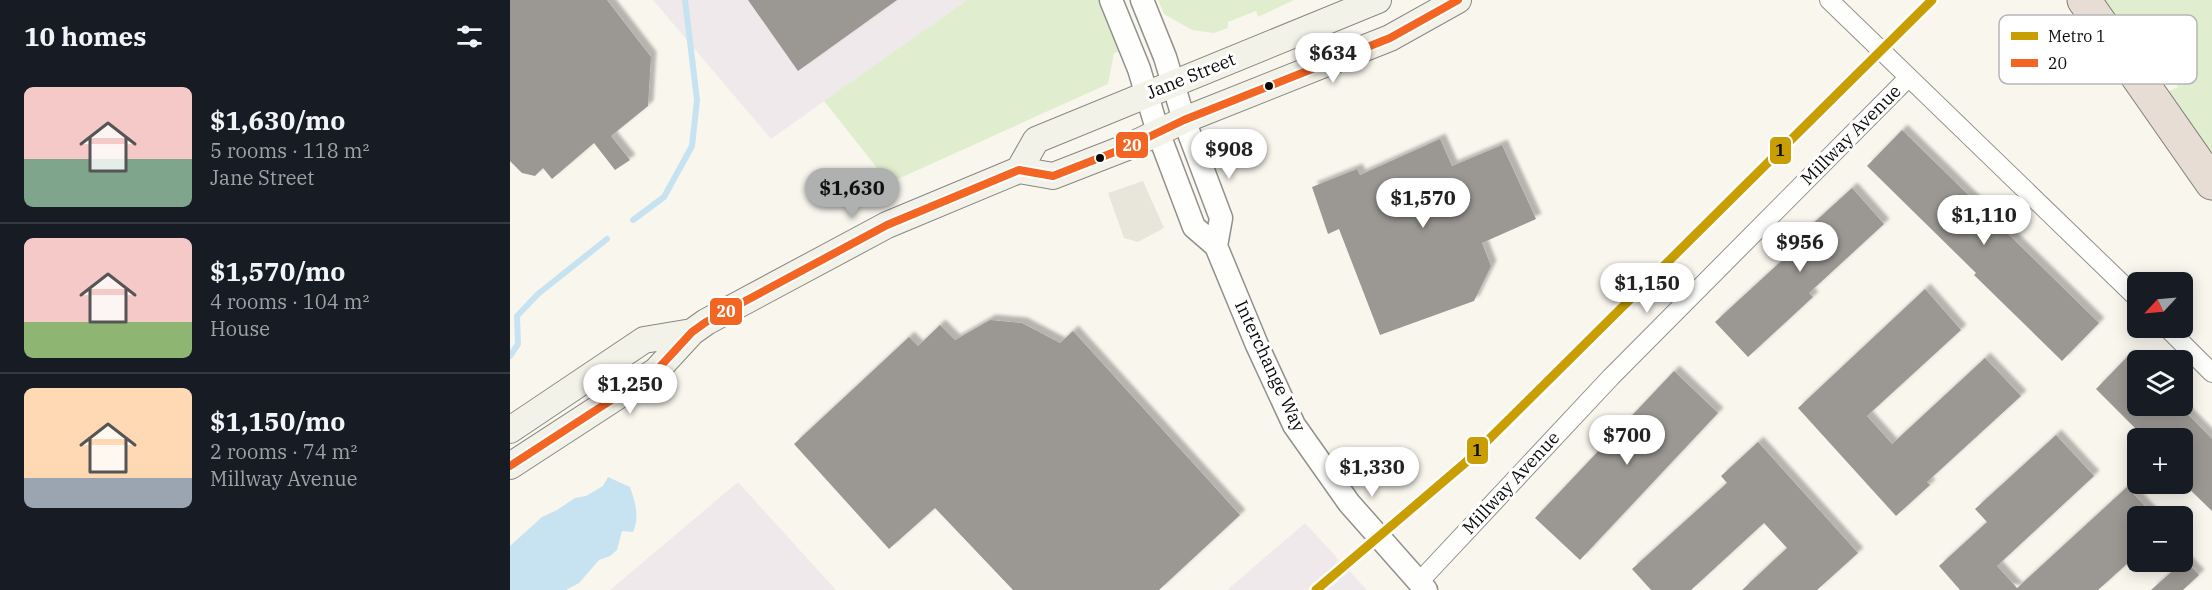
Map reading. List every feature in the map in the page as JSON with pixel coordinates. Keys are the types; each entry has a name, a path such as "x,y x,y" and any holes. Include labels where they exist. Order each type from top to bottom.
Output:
{"highway":[{"path":"2084,0 2094,15"},
{"path":"2143,84 2212,183"}],"main road":[{"name":"Jane Street","path":"1019,170 1036,140 1378,0"},
{"path":"510,429 644,340 692,332 887,225 1019,170 1053,176 1184,120 1390,38 1458,0"},
{"path":"520,459 657,371 692,332"}],"street":[{"name":"Interchange Way","path":"1111,0 1139,69 1158,132 1194,227 1216,246 1257,345 1294,425 1349,503 1423,586"},
{"path":"1142,0 1165,57 1184,120 1221,218 1216,246"},
{"path":"1829,0 2127,287"},
{"name":"Millway Avenue","path":"1423,586 1611,377 1908,78"},
{"path":"2177,338 2212,373"},
{"path":"510,429 520,459"}],"shaded area":[{"path":"653,0 967,0 771,139"},
{"path":"1143,181 1164,228 1138,242 1124,238 1108,193"},
{"path":"738,482 836,590 610,590"},
{"path":"1305,523 1367,590 1227,590"}],"green space":[{"path":"967,0 1101,0 1122,51 1114,53 1108,84 889,183 824,101"},
{"path":"1158,0 1294,0 1258,17 1256,11 1228,22 1228,28 1214,33 1192,30 1164,14"},
{"path":"2105,0 2212,0 2212,156 2167,92 2178,87 2176,84 2197,84 2197,15 2114,15"}],"water":[{"path":"608,477 630,487 636,515 633,532 622,531 617,550 610,556 599,560 579,583 566,590 510,590 510,546 542,517 575,498 586,496 603,486"}],"building":[{"path":"510,0 607,0 651,57 648,106 611,136 630,160 615,170 594,143 552,179 543,168 535,176 522,173 510,161"},
{"path":"748,0 897,0 798,71"},
{"path":"1902,130 2099,323 2062,361 1867,166"},
{"path":"1440,139 1452,166 1502,145 1536,219 1482,243 1491,266 1474,301 1380,335 1339,229 1328,234 1312,187 1357,169 1360,175"},
{"path":"1852,188 1884,224 1809,293 1813,297 1748,357 1715,322 1789,254 1785,249"},
{"path":"1925,289 1961,330 1867,416 1892,444 1985,358 2021,396 1927,482 1930,485 1896,516 1798,408"},
{"path":"990,320 1022,323 1060,343 1073,331 1240,515 1159,590 1013,590 935,508 889,549 794,444 909,337 918,346 940,325 955,340"},
{"path":"2127,357 2127,416 2190,416 2212,439 2212,511 2193,493 2193,428 2135,428 2096,389"},
{"path":"1674,371 1718,413 1580,560 1535,518"},
{"path":"2056,435 2094,476 1997,566 2017,588 2127,487 2127,494 2134,494 2145,506 2127,506 2127,564 2098,590 1960,590 1939,566 1987,522 1975,509"},
{"path":"1758,442 1858,553 1817,590 1742,590 1787,548 1764,523 1691,590 1651,590 1632,569 1727,483 1721,476"},
{"path":"2193,569 2199,575 2183,590 2151,590 2171,572 2193,572"}],"waterway":[{"path":"633,220 664,197 692,146 697,100 685,0"},
{"path":"510,356 518,344 517,316 538,294 607,239"}],"metro line":[{"name":"1","path":"1316,590 1465,463 1932,0"}],"transit line":[{"name":"20","path":"510,466 656,371 692,332 706,322 887,225 1019,170 1053,176 1130,146 1184,120 1390,38 1458,0"}]}
